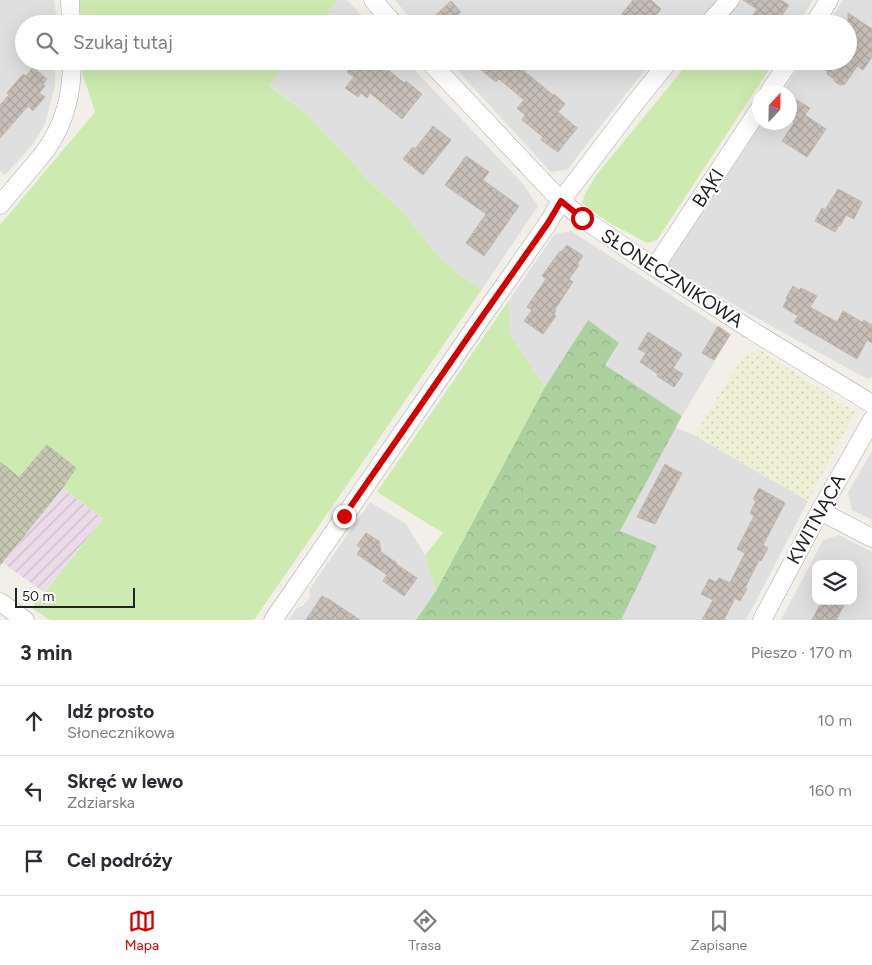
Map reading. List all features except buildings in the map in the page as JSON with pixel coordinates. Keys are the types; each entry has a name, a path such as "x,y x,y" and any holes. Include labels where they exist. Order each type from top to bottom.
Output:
{"street":[{"path":"70,0 71,15"},
{"path":"373,0 386,15"},
{"path":"716,15 730,0"},
{"path":"820,15 829,0"},
{"path":"0,205 57,133 68,104 72,70"},
{"name":"SŁONECZNIKOWA","path":"437,70 561,201 582,218 751,330 872,404"},
{"path":"273,620 561,201 662,70"},
{"path":"774,85 784,70"},
{"name":"BĄKI","path":"655,267 752,120"},
{"name":"KWITNĄCA","path":"762,620 820,511 872,420"},
{"path":"820,511 872,538"},
{"path":"0,602 26,620"}],"shaded area":[{"path":"0,0 54,0 56,15 15,15 15,70 55,70 55,85 45,124 32,145 5,175 0,171"},
{"path":"338,0 347,0 361,15 326,15"},
{"path":"395,0 718,0 705,15 408,15"},
{"path":"741,0 813,0 804,15 728,15"},
{"path":"843,0 872,0 872,377 867,379 748,313 668,265 757,130 797,130 797,85 787,85 797,70 857,70 857,15 834,15"},
{"path":"281,70 415,70 523,184 538,206 482,289 461,276 440,258 406,216 368,180 304,112 269,84"},
{"path":"457,70 645,70 567,170 551,172"},
{"path":"571,231 731,334 682,416 604,365 588,321 545,387 509,333 509,300 555,234"},
{"path":"760,350 855,412 808,501 694,435 743,357"},
{"path":"675,427 694,435 808,501 746,620 621,620 620,531"},
{"path":"46,443 77,468 0,566 0,461 19,476"},
{"path":"872,451 872,520 852,510 848,493"},
{"path":"63,488 103,519 44,592 3,563"},
{"path":"370,502 406,524 425,555 436,591 416,620 288,620 297,608 303,606 310,597 309,590"},
{"path":"839,535 872,552 872,620 781,620 812,561 812,605 857,605 857,560 812,560 823,540"}],"green space":[{"path":"79,0 338,0 326,15 80,15"},
{"path":"82,70 281,70 269,85 304,112 368,180 406,216 440,258 461,276 482,289 254,620 50,620 32,608 103,519 63,488 77,468 47,444 19,477 0,461 0,225 95,112"},
{"path":"683,70 768,71 759,85 752,85 752,95 657,240 647,243 608,222 582,203 597,174"},
{"path":"509,300 509,333 545,387 436,591 425,555 443,533 377,492"},
{"path":"588,320 619,343 605,365 682,416 620,531 657,546 621,620 416,620 436,591 545,387"}],"route":[{"path":"344,516 548,223 561,201 582,218"}]}
